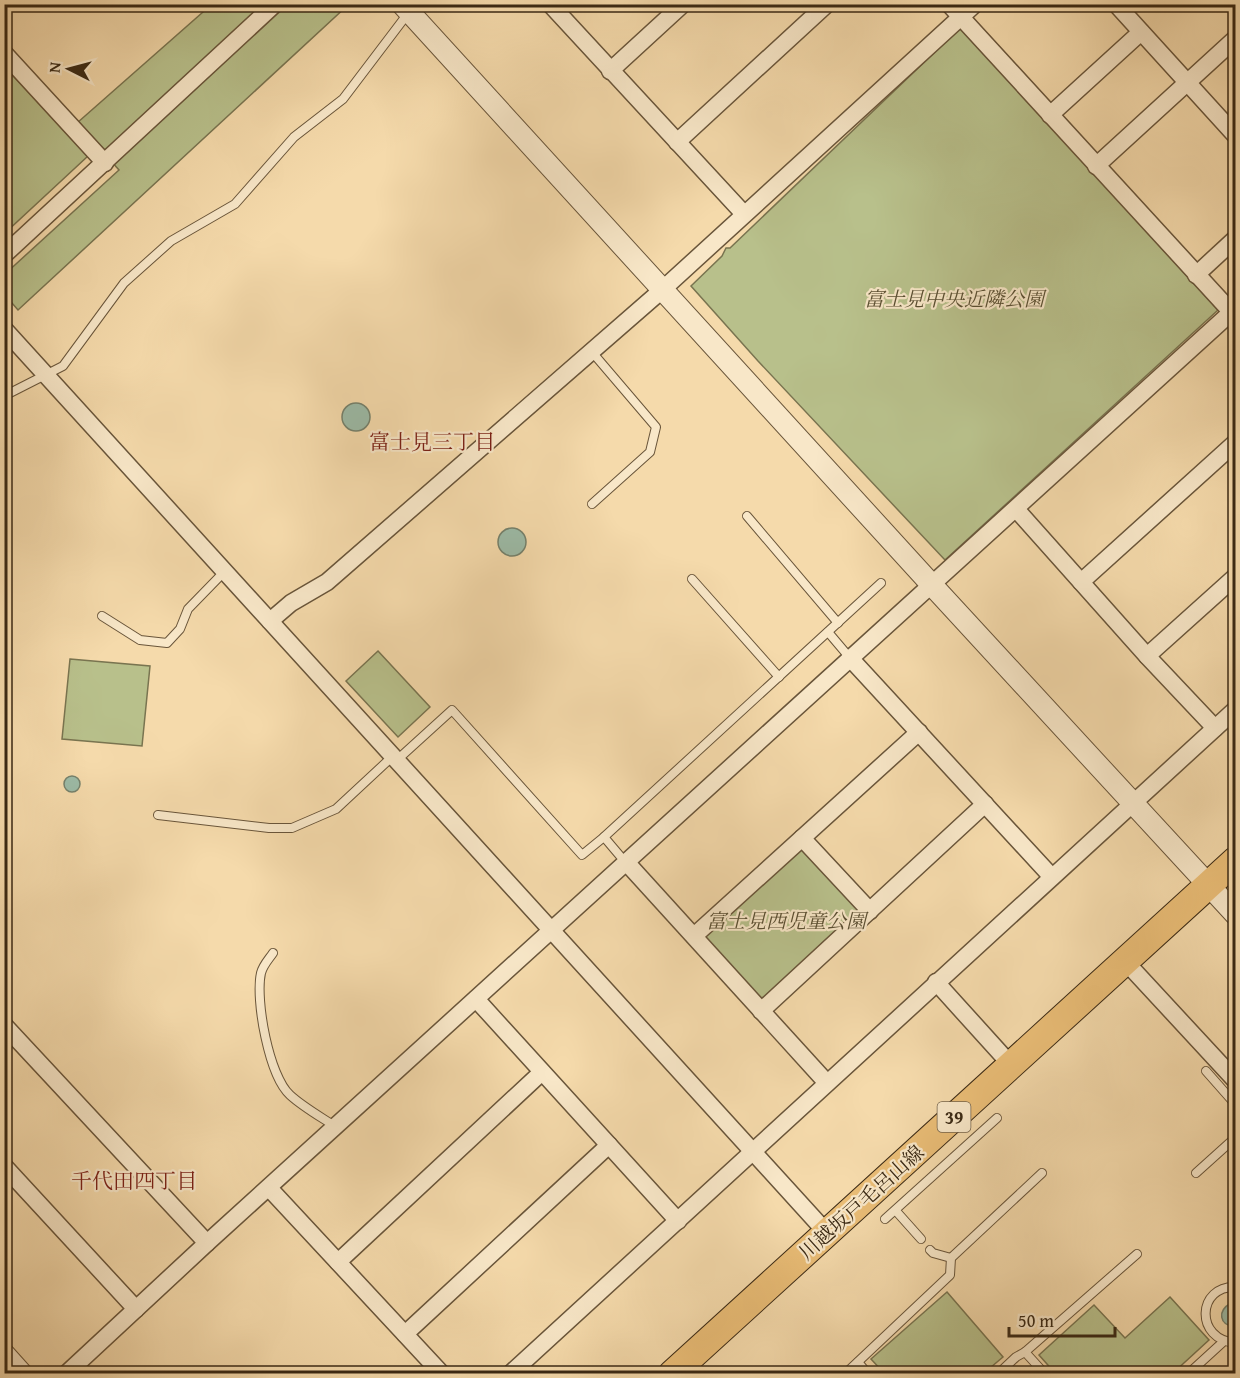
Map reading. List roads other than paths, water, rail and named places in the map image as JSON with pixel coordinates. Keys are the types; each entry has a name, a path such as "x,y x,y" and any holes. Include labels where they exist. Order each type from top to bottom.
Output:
{"main road":[{"name":"川越坂戸毛呂山線","path":"673,1373 1236,860"}],"street":[{"path":"4,255 275,4"},
{"path":"550,4 744,214"},
{"path":"610,70 683,4"},
{"path":"677,142 827,4"},
{"path":"270,621 291,603 327,582 592,352 744,214 955,11 975,4"},
{"path":"1116,4 1236,136"},
{"path":"406,8 1236,915"},
{"path":"66,1374 931,584 1234,313 955,11"},
{"path":"1050,115 1140,32"},
{"path":"1096,166 1236,38"},
{"path":"4,53 105,163"},
{"path":"1196,274 1236,238"},
{"path":"4,329 826,1233"},
{"path":"1082,582 1236,442"},
{"path":"1016,509 1147,656 1215,728"},
{"path":"1147,656 1236,576"},
{"path":"850,658 1051,876"},
{"path":"510,1374 1051,876 1236,709"},
{"path":"694,936 919,732"},
{"path":"761,1011 985,804"},
{"path":"802,838 870,911"},
{"path":"627,863 827,1083"},
{"path":"1125,960 1236,1081"},
{"path":"936,982 1011,1065"},
{"path":"476,999 678,1221"},
{"path":"4,1025 207,1243"},
{"path":"338,1262 542,1072"},
{"path":"405,1334 609,1145"},
{"path":"4,1166 136,1309"},
{"path":"269,1188 441,1374"},
{"path":"4,1354 22,1374"}],"lane":[{"path":"4,396 63,366 124,283 171,241 235,204 294,136 343,99 406,8"},
{"path":"592,352 656,427 650,452 592,504"},
{"path":"747,516 838,623"},
{"path":"102,616 140,640 167,643 180,629 188,609 225,571"},
{"path":"692,579 779,676"},
{"path":"158,815 269,828 292,828 336,809 452,710 582,855 881,583"},
{"path":"828,632 850,658"},
{"path":"604,837 627,863"},
{"path":"273,953 261,969 260,1018 276,1071 289,1094 336,1127"},
{"path":"1206,1071 1236,1105"},
{"path":"885,1219 997,1118"},
{"path":"1196,1173 1236,1137"},
{"path":"845,1374 950,1275 951,1258 1042,1173"},
{"path":"896,1211 921,1239"},
{"path":"930,1250 951,1258"},
{"path":"998,1374 1137,1254"},
{"path":"1236,1287 1227,1286 1214,1293 1206,1306 1205,1320 1211,1334 1223,1342 1236,1343"},
{"path":"1188,1374 1223,1342"},
{"path":"1025,1352 1045,1374"},
{"path":"858,1362 868,1374"}],"district":[{"name":"富士見三丁目","path":"432,441"},
{"name":"千代田四丁目","path":"134,1180"}],"park label":[{"name":"富士見中央近隣公園","path":"954,298"},
{"name":"富士見西児童公園","path":"786,920"}]}
